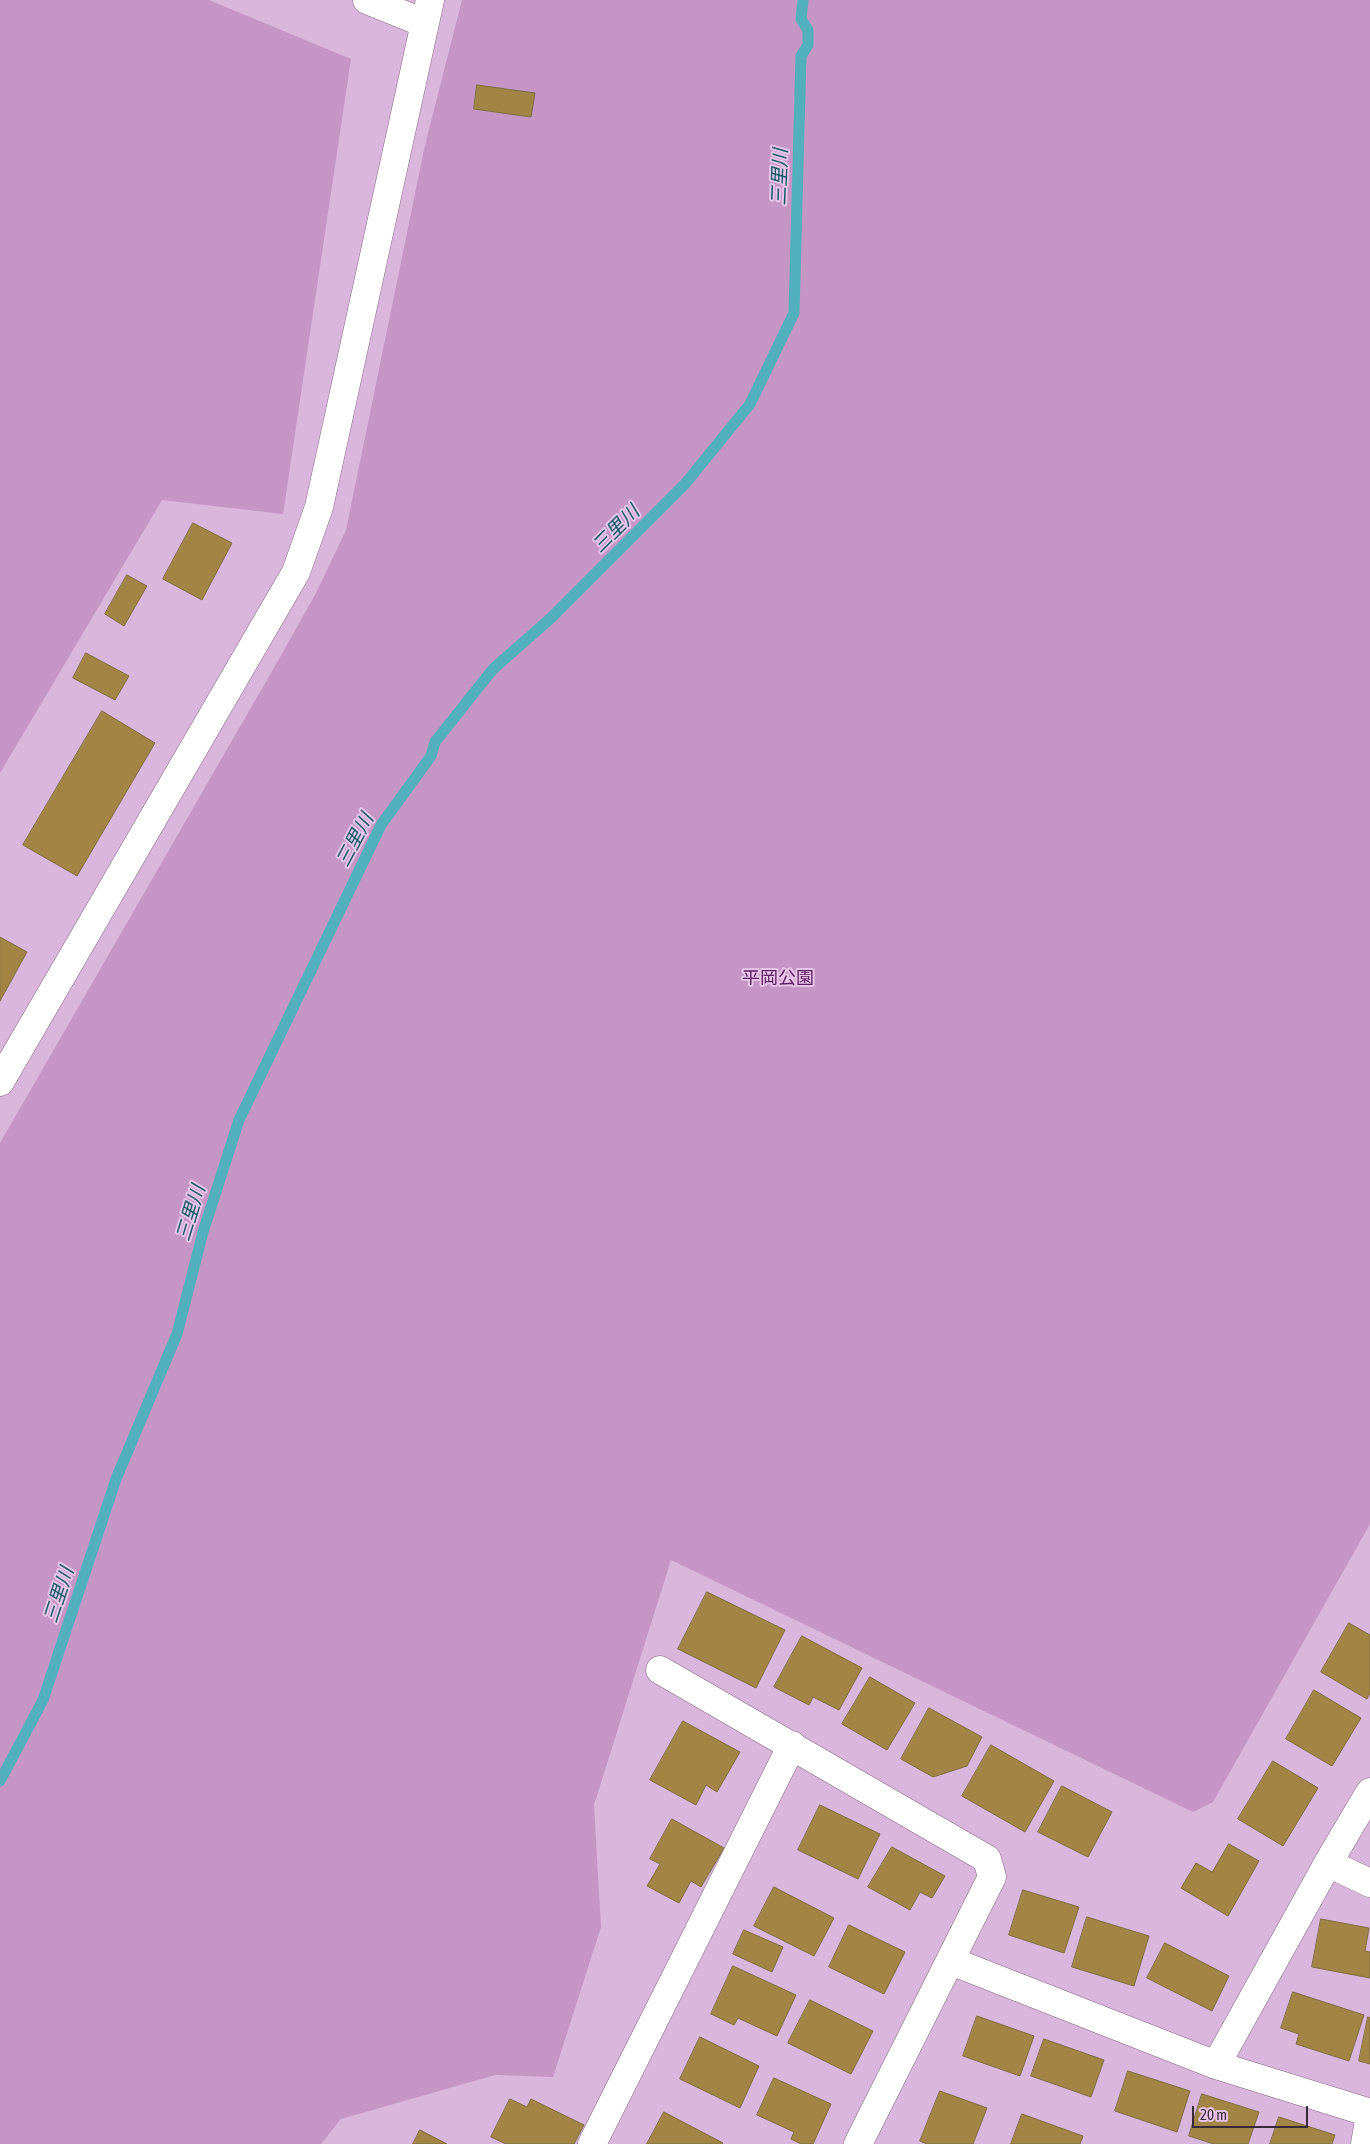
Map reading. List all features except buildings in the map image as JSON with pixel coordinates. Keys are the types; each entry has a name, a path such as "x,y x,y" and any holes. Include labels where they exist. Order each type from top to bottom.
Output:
{"street":[{"path":"0,1082 296,572 319,507 427,11 367,0"},
{"path":"660,1670 987,1859 992,1878 858,2144"},
{"path":"592,2144 792,1745"},
{"path":"1216,2065 1328,1863 1370,1792"},
{"path":"1328,1863 1370,1884"},
{"path":"951,1961 1216,2065 1370,2114 1365,2144"}],"green space":[{"path":"0,0 209,0 351,59 283,514 162,500 0,773"},
{"name":"平岡公園","path":"462,0 1370,0 1370,1524 1213,1802 1193,1812 671,1560 594,1805 601,1927 553,2077 495,2075 341,2119 321,2144 0,2144 0,1143 279,659 316,593 346,530 425,145"}],"waterway":[{"name":"三里川","path":"0,1781 43,1700 116,1479 177,1334 203,1232 239,1120 381,825 431,756 435,742 493,669 551,618 685,484 750,404 794,313 801,56 808,45 808,30 801,19 803,0"}]}
